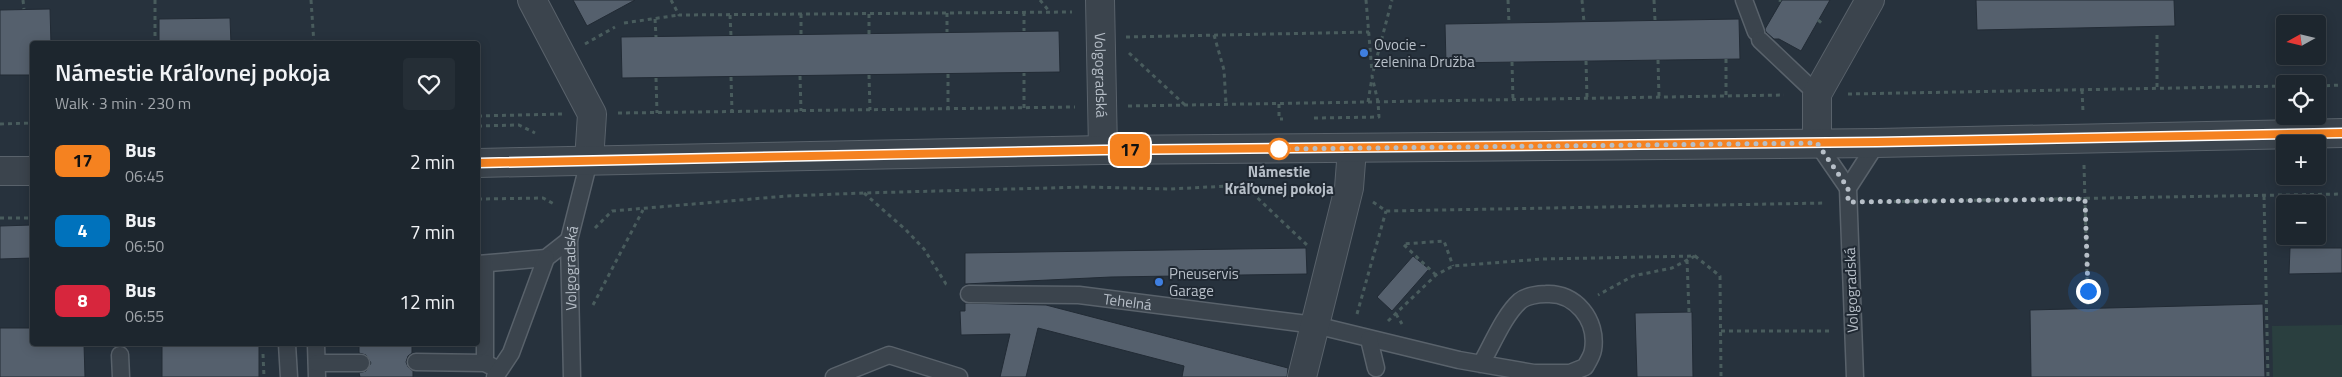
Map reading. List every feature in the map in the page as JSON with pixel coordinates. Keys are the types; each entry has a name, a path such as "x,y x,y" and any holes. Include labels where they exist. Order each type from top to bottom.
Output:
{"street":[{"path":"532,0 592,114"},
{"path":"1817,143 1817,94 1870,0"},
{"name":"Volgogradská","path":"1100,6 1103,150"},
{"name":"Volgogradská","path":"589,161 592,114"},
{"path":"480,163 1103,150 1817,143 2342,133"},
{"path":"1302,377 1349,188 1352,149"},
{"path":"0,171 30,170"}],"lane":[{"path":"1744,0 1758,36 1817,94"},
{"path":"1848,195 1877,142"},
{"path":"1817,143 1848,195"},
{"name":"Volgogradská","path":"572,377 569,240 589,161"},
{"name":"Volgogradská","path":"1848,195 1855,377"},
{"path":"416,362 485,363 502,375 546,258 569,240"},
{"path":"485,363 481,264 546,258"},
{"name":"Tehelná","path":"969,294 1079,295 1315,325 1481,364 1534,374 1570,373 1585,367 1593,352 1594,338 1588,317 1575,302 1558,293 1538,294 1521,300 1509,316 1481,364"},
{"path":"1370,339 1376,368"},
{"path":"287,346 289,377"},
{"path":"316,346 317,370 361,363"},
{"path":"120,355 121,377"},
{"path":"834,377 889,355 959,377"}],"path":[{"path":"23,0 24,9"},
{"path":"155,0 155,41"},
{"path":"311,0 314,41"},
{"path":"671,0 679,15"},
{"path":"1040,0 1049,12"},
{"path":"1309,118 1379,117 1378,102 1372,76 1366,0"},
{"path":"1368,102 1372,76 1392,0"},
{"path":"1508,0 1509,23"},
{"path":"1582,0 1584,22"},
{"path":"1654,0 1655,20"},
{"path":"624,23 679,15 1049,12 1100,6"},
{"path":"1024,12 1024,32"},
{"path":"947,13 947,32"},
{"path":"800,14 801,34"},
{"path":"869,14 869,34"},
{"path":"730,15 731,36"},
{"path":"655,19 656,37"},
{"path":"562,58 615,27"},
{"path":"1121,37 1368,32"},
{"path":"1214,35 1224,70 1226,104"},
{"path":"2157,35 2158,88"},
{"path":"1128,52 1186,105"},
{"path":"1726,59 1726,96"},
{"path":"1658,60 1659,97"},
{"path":"1586,61 1588,98"},
{"path":"1512,62 1513,100"},
{"path":"1024,72 1024,108"},
{"path":"948,74 948,108"},
{"path":"869,75 870,110"},
{"path":"800,76 800,111"},
{"path":"731,77 732,112"},
{"path":"656,78 657,113"},
{"path":"480,116 2276,86"},
{"path":"2326,86 2342,86"},
{"path":"1279,104 1279,119 1289,119"},
{"path":"0,124 30,123"},
{"path":"1246,186 1313,250"},
{"path":"592,232 612,211 643,210 787,196 1085,187 1171,189 1246,186 1349,188 1386,211 1848,195 2085,199 2342,194"},
{"path":"864,193 924,248 946,284 969,294"},
{"path":"2264,196 2268,377"},
{"path":"2085,199 2088,310"},
{"path":"591,308 643,210"},
{"path":"1345,333 1355,321 1386,211"},
{"path":"0,218 30,218"},
{"path":"1436,275 1403,244 1444,241 1452,266"},
{"path":"1695,256 1720,276 1721,377"},
{"path":"1687,260 1689,312"},
{"path":"1721,331 1839,332"},
{"path":"263,352 264,377"}],"green space":[{"path":"2342,325 2342,377 2273,377 2272,326"}],"building":[{"path":"573,0 635,0 587,26"},
{"path":"1782,0 1830,0 1801,51 1779,39 1774,39 1766,32 1765,29"},
{"path":"1976,0 2174,0 2175,26 1977,30"},
{"path":"50,9 51,41 30,41 30,75 0,75 0,10"},
{"path":"230,18 231,41 159,41 159,19"},
{"path":"1739,19 1740,59 1446,63 1445,24"},
{"path":"1059,31 1060,72 622,78 621,37"},
{"path":"30,225 30,258 0,259 0,226"},
{"path":"1306,248 1307,274 1111,277 965,284 965,253"},
{"path":"2290,248 2342,248 2342,273 2289,274"},
{"path":"1413,256 1429,269 1392,311 1377,297"},
{"path":"965,303 1046,305 1288,368 1287,377 1182,377 1184,366 1038,328 1026,377 1000,377 1010,334 961,335 960,311 965,311"},
{"path":"2263,304 2265,377 2031,377 2030,310"},
{"path":"1692,312 1693,377 1637,377 1635,313"},
{"path":"0,328 30,328 30,346 84,346 85,377 0,377"},
{"path":"162,346 259,346 259,377 162,377"},
{"path":"359,346 412,346 412,353 408,356 406,362 413,371 413,377 360,377 359,373 366,371 371,363 366,355 359,353"}],"bus line":[{"name":"17","path":"480,163 1103,150 1352,149 1877,142 2342,133"}],"place":[{"name":"Ovocie - zelenina Družba","path":"1364,53"},
{"name":"Námestie Kráľovnej pokoja","path":"1279,149"},
{"name":"Pneuservis Garage","path":"1159,282"}],"route":[{"path":"1279,149 1817,143 1848,188 1848,202 2085,199 2088,291"}]}
